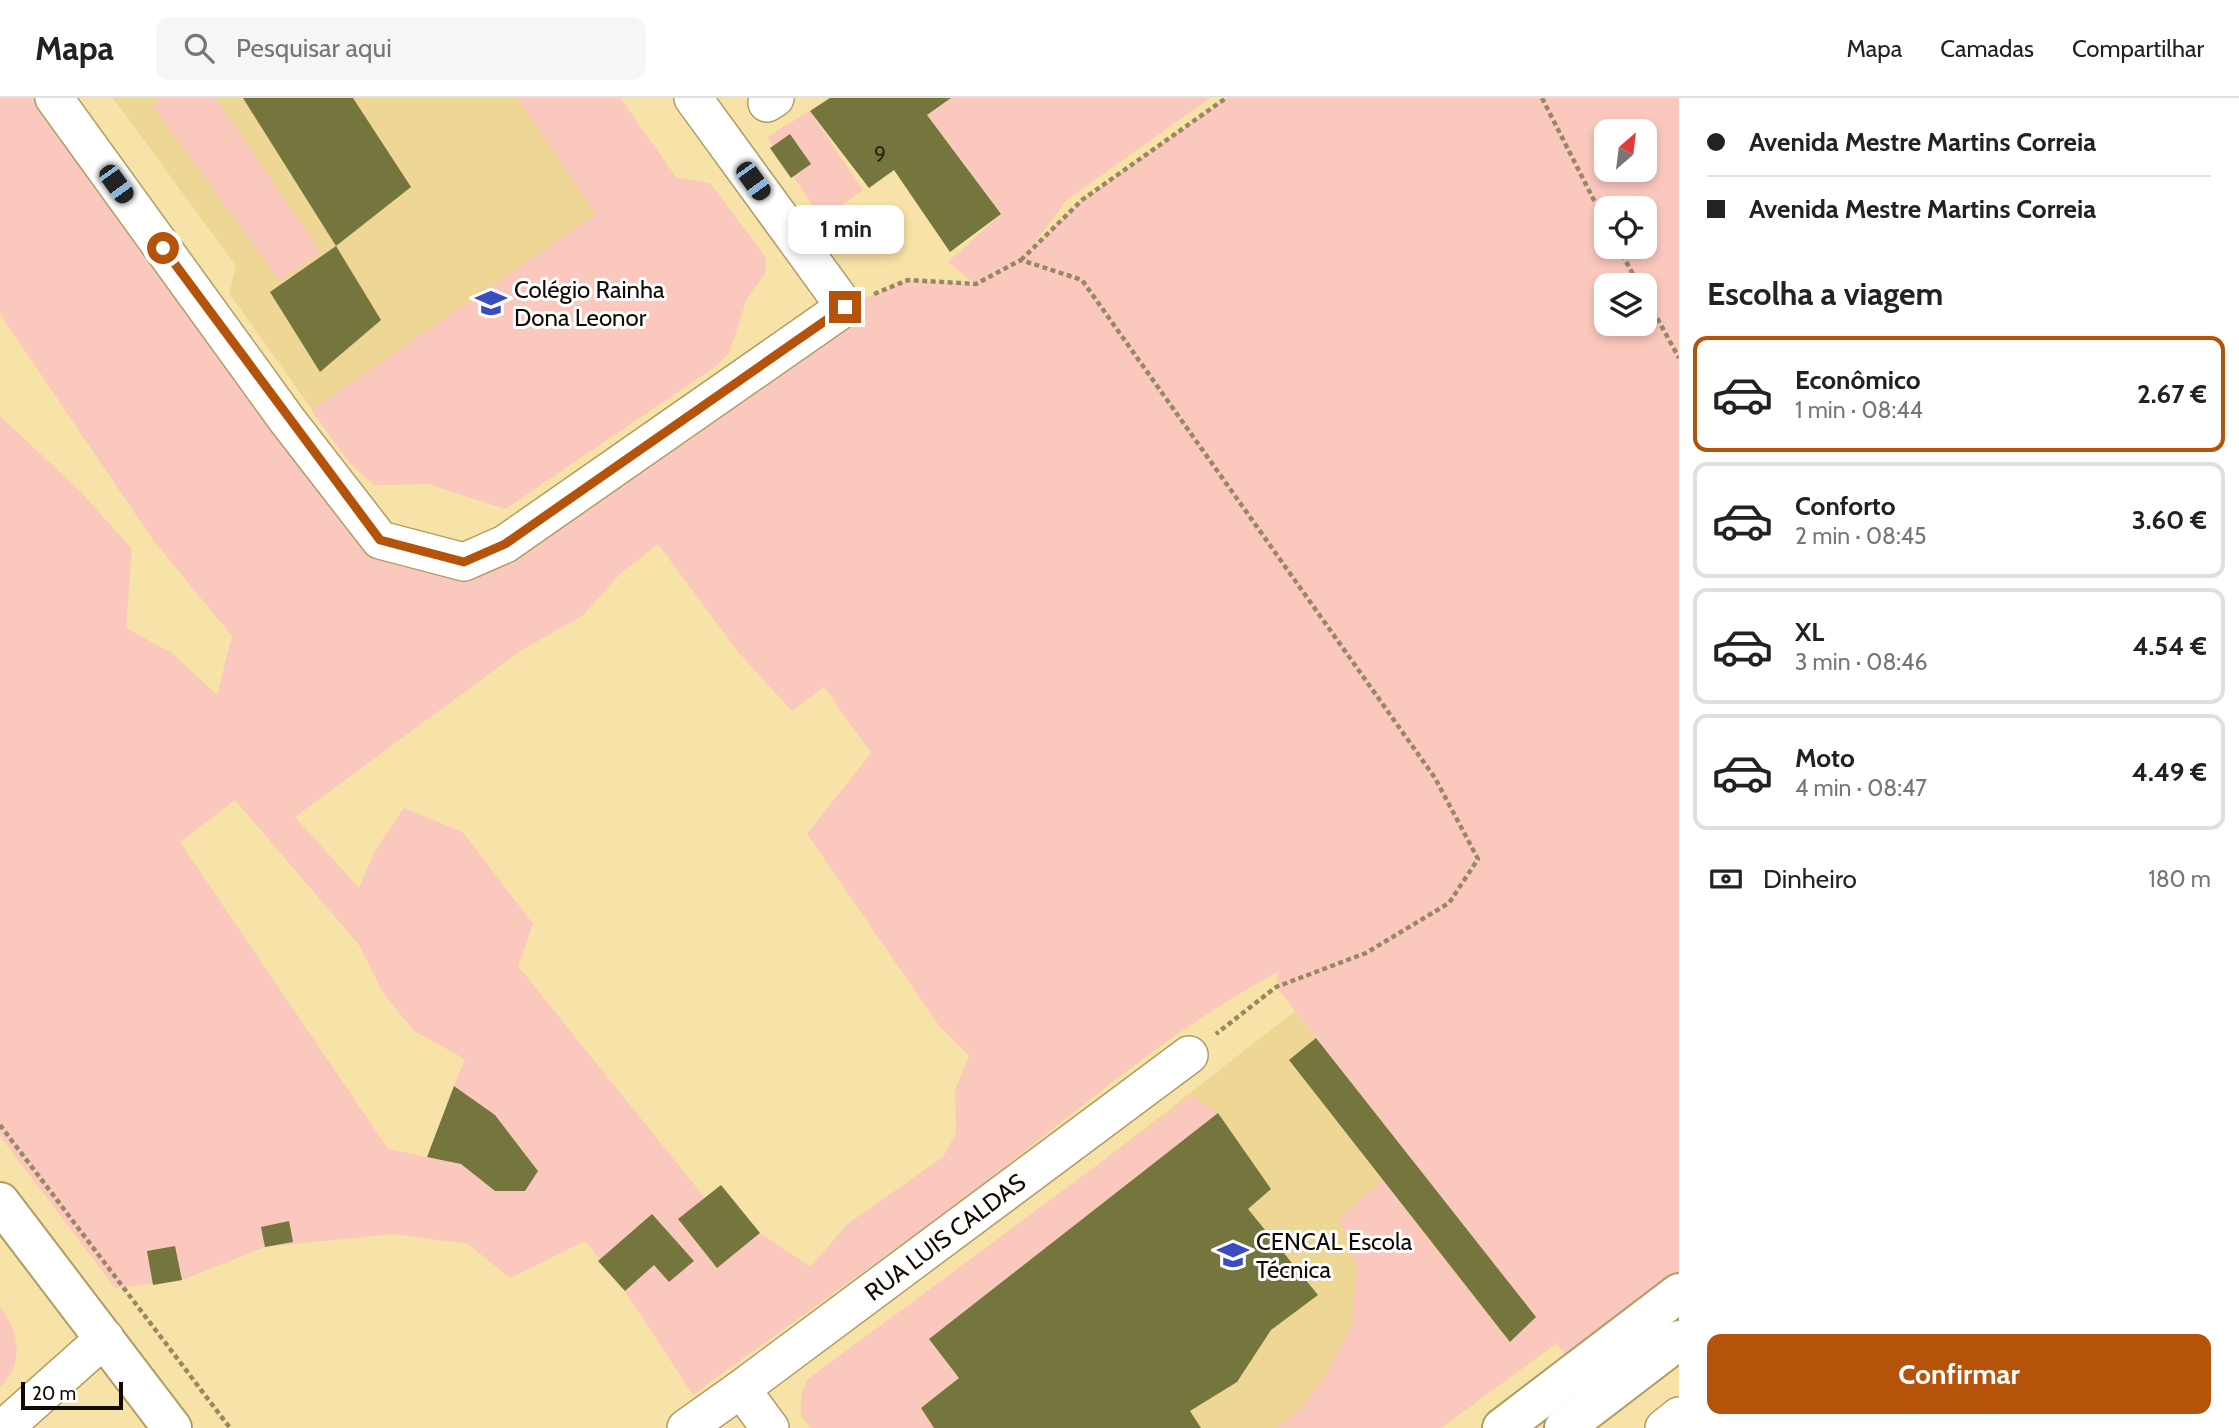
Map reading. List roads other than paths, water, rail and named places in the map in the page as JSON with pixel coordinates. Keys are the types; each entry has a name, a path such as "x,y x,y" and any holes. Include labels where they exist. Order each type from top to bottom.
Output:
{"main road":[{"path":"0,1202 172,1428"},
{"path":"1502,1428 1679,1293"},
{"path":"1564,1428 1679,1340"}],"street":[{"path":"54,98 288,420 380,540 464,562 505,544 845,307 692,98"},
{"name":"RUA LUIS CALDAS","path":"686,1428 1189,1055"},
{"path":"4,1428 105,1338"},
{"path":"741,1389 770,1428"},
{"path":"1664,1428 1679,1416"}],"place":[{"name":"Colégio Rainha Dona Leonor","path":"491,303"},
{"name":"CENCAL Escola Técnica","path":"1233,1255"}]}
